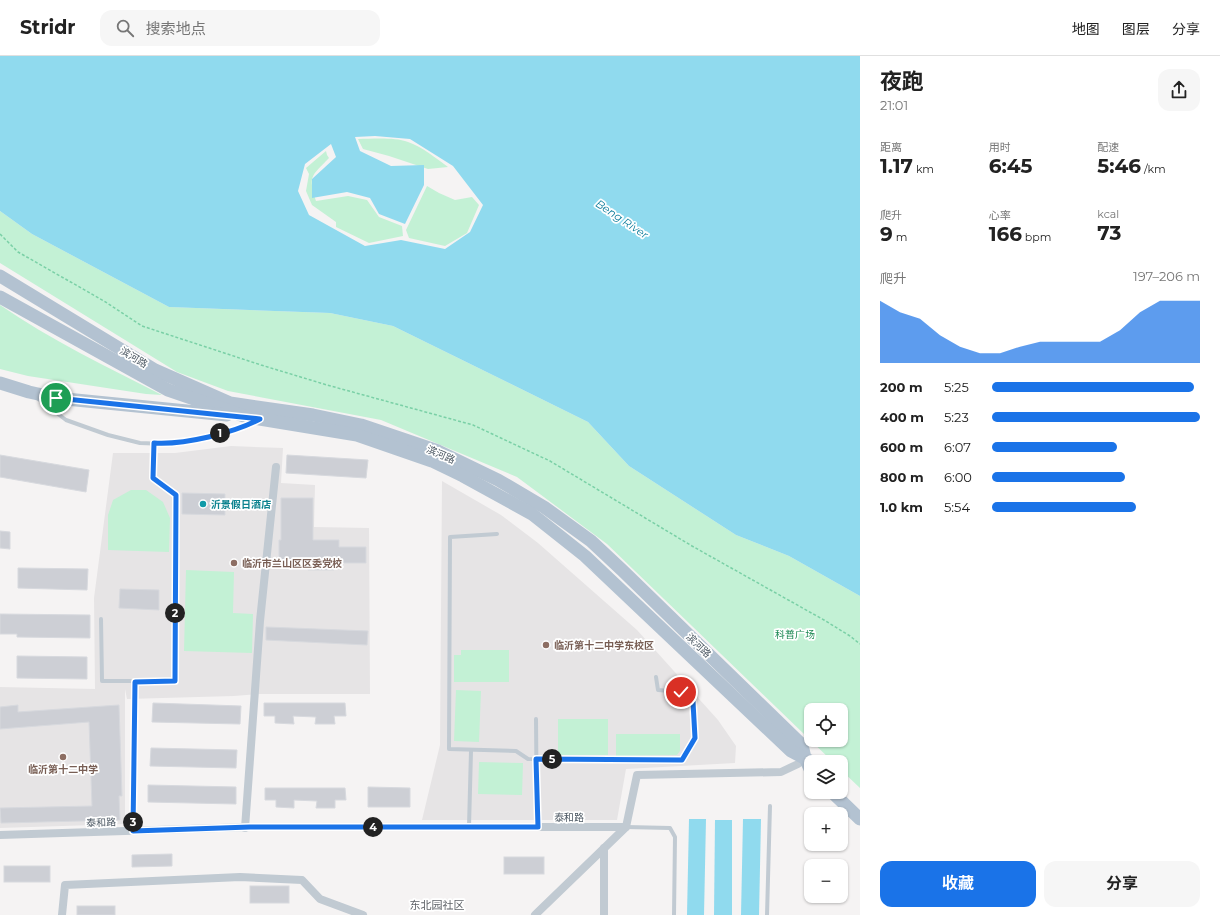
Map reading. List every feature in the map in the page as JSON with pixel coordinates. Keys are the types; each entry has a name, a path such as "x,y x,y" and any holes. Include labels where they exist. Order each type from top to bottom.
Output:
{"main road":[{"name":"滨河路","path":"1,275 155,370 230,403 313,415 361,425 438,451 498,480 544,507 591,542 623,571 802,745 806,755"},
{"name":"滨河路","path":"0,297 168,390 253,418 357,435 432,461 463,476 532,514 585,556 791,752 804,758"},
{"path":"0,383 56,398 253,418"},
{"path":"848,795 860,807"},
{"path":"839,799 860,819"}],"street":[{"path":"245,828 260,621 276,467"},
{"path":"535,915 626,827 637,775 781,772 804,762"},
{"name":"泰和路","path":"0,835 245,828 626,827"},
{"path":"604,848 604,915"},
{"path":"62,915 65,884 240,877 302,880 320,899 363,915"}],"lane":[{"path":"29,392 66,420 108,435 140,443 166,444 212,436 252,423 253,418"},
{"path":"101,619 102,681 175,681 176,495 153,478 154,443"},
{"path":"497,534 450,536 449,749 471,751 516,751 528,759 682,760 695,738 693,702 681,692 658,690 656,677"},
{"path":"133,831 135,682"},
{"path":"536,719 538,827"},
{"path":"469,827 471,751"},
{"path":"766,915 770,806"},
{"path":"626,827 670,828 675,837 674,915"}],"path":[{"path":"0,234 18,252 104,301 142,326 320,383 473,425 550,461 692,546 824,620 860,644"}],"shaded area":[{"name":"临沂市兰山区区委党校","path":"231,446 283,448 281,483 315,485 314,527 369,528 370,694 258,694 127,699 125,689 125,824 0,828 0,687 95,689 94,598 113,453 175,453"},
{"name":"临沂第十二中学东校区","path":"442,481 501,515 538,543 637,630 718,720 736,746 735,763 626,769 617,820 422,820 440,745"}],"green space":[{"path":"358,139 402,140 413,144 448,167 428,169 363,149"},
{"path":"326,151 329,158 315,173 312,181 316,201 348,196 367,200 379,217 402,226 403,236 369,243 336,227 336,222 312,205 306,191 309,174 306,168"},
{"path":"427,186 455,200 472,197 479,205 467,233 445,246 409,238 406,230"},
{"name":"科普广场","path":"0,211 32,234 169,307 330,313 393,326 588,422 629,466 736,535 789,556 860,596 860,788 848,777 848,755 826,755 817,747 848,747 848,703 804,703 804,734 607,544 517,477 381,420 228,391 177,372 0,263"},
{"path":"0,305 39,330 162,395 146,394 28,376 0,369"},
{"path":"131,490 146,490 163,502 170,518 169,552 108,550 108,515 113,500"},
{"path":"186,570 234,572 233,613 253,614 252,653 184,651"},
{"path":"461,650 509,650 509,682 454,682 454,655 461,655"},
{"path":"456,690 481,691 479,742 454,741"},
{"path":"558,719 608,719 608,755 558,755"},
{"path":"616,734 680,734 680,751 677,755 616,756"},
{"path":"479,762 523,763 522,795 478,794"}],"water":[{"name":"Beng River","path":"0,56 860,56 860,596 789,556 736,535 629,466 588,422 393,326 330,313 169,307 32,234 0,211","holes":["375,136 410,139 453,166 483,205 470,232 445,249 401,240 365,246 309,215 298,191 305,164 331,144 336,157 312,179 312,198 347,192 370,198 379,214 405,224 424,185 424,165 391,166 360,151 355,137"]},
{"path":"689,819 706,819 704,915 687,915"},
{"path":"743,819 761,819 759,915 741,915"},
{"path":"715,820 732,820 732,915 714,915"}],"building":[{"path":"0,455 89,470 86,492 0,477"},
{"path":"287,455 368,460 366,478 286,473"},
{"name":"沂景假日酒店","path":"182,493 225,494 225,515 182,514"},
{"path":"281,498 313,498 313,540 339,540 339,547 366,547 366,563 334,563 334,570 308,570 308,563 279,563 279,540 281,540"},
{"path":"0,531 10,532 10,549 0,548"},
{"path":"18,568 88,569 87,590 18,588"},
{"path":"120,589 159,590 159,610 119,608"},
{"path":"0,614 90,615 90,638 17,637 17,634 0,634"},
{"path":"266,627 368,631 367,645 266,640"},
{"path":"17,656 87,657 87,679 17,678"},
{"path":"153,703 241,706 240,724 152,722"},
{"path":"264,703 345,703 346,716 334,716 335,724 315,724 316,717 293,716 294,724 275,723 275,716 264,716"},
{"path":"18,705 18,712 119,705 122,796 119,796 120,820 1,823 0,808 92,806 89,722 0,729 0,707"},
{"path":"151,748 237,750 236,768 150,766"},
{"path":"148,785 236,787 236,804 148,802"},
{"path":"368,787 410,788 410,807 368,807"},
{"path":"265,788 345,788 346,800 335,800 335,808 316,808 317,801 294,800 294,808 276,807 276,800 265,800"},
{"path":"172,854 172,866 132,867 132,855"},
{"path":"504,857 544,857 544,874 504,874"},
{"path":"4,866 50,866 50,882 4,882"},
{"path":"250,886 289,886 289,903 250,903"},
{"path":"77,906 115,906 115,915 77,915"}],"place":[{"name":"沂景假日酒店","path":"203,504"},
{"name":"临沂市兰山区区委党校","path":"234,563"},
{"name":"临沂第十二中学东校区","path":"546,645"},
{"name":"临沂第十二中学","path":"63,757"}],"district":[{"name":"东北园社区","path":"437,905"}],"route":[{"path":"56,398 260,419 212,436 166,444 154,443 153,478 176,495 175,681 135,682 133,831 250,827 538,827 536,759 682,760 695,738 693,702 681,692"}]}
